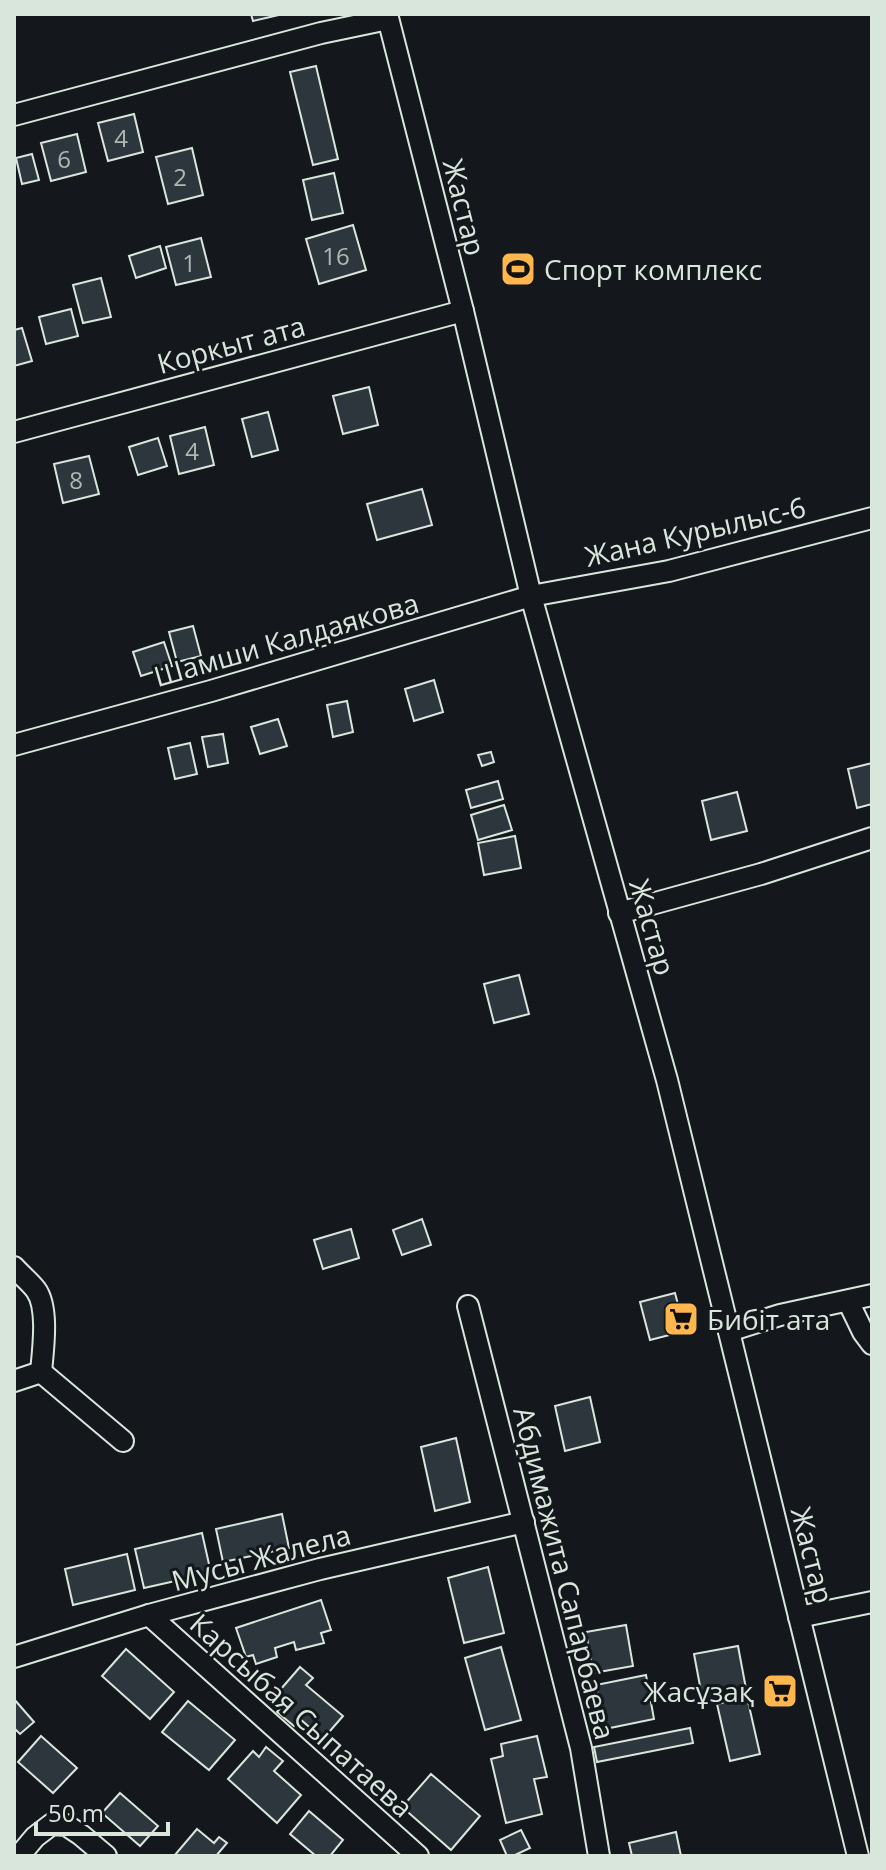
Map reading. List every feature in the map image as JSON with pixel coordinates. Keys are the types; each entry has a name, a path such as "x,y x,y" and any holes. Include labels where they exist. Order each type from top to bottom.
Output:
{"street":[{"path":"14,115 387,16"},
{"name":"Жастар","path":"387,16 463,311 531,596 667,1080 858,1856"},
{"name":"Коркыт ата","path":"14,432 463,311"},
{"name":"Жана Курылыс-6","path":"531,596 669,571 872,518"},
{"name":"Шамши Калдаякова","path":"14,745 211,691 531,596"},
{"path":"619,913 761,874 872,838"},
{"path":"14,1267 36,1290 42,1302 41,1372"},
{"path":"729,1331 780,1315 872,1295"},
{"path":"848,1301 872,1344"},
{"name":"Абдимажита Сапарбаева","path":"468,1306 581,1748 599,1856"},
{"path":"14,1381 41,1372"},
{"path":"41,1372 123,1441"},
{"name":"Мусы Жалела","path":"14,1657 149,1615 320,1569 524,1522"},
{"path":"799,1617 872,1602"},
{"name":"Карсыбая Сыпатаева","path":"149,1615 405,1852"},
{"path":"19,1856 35,1837 52,1824 66,1825 106,1856"}],"building":[{"path":"251,14 283,14 253,21"},
{"path":"316,66 338,159 313,165 290,72"},
{"path":"134,114 143,152 108,161 98,123"},
{"path":"77,134 86,172 51,181 41,143"},
{"path":"192,148 203,195 168,204 156,157"},
{"path":"32,154 39,180 22,184 16,158"},
{"path":"334,173 343,213 312,220 303,180"},
{"path":"353,225 366,270 319,284 306,239"},
{"path":"201,238 211,277 176,285 166,247"},
{"path":"160,246 166,268 136,278 129,256"},
{"path":"101,278 111,317 83,323 73,285"},
{"path":"71,309 78,336 46,344 39,317"},
{"path":"22,328 32,361 14,366 14,330"},
{"path":"369,387 378,425 343,434 333,396"},
{"path":"268,412 278,450 252,457 242,419"},
{"path":"205,427 214,465 179,474 170,436"},
{"path":"158,438 167,466 138,475 129,447"},
{"path":"89,456 99,494 63,503 54,464"},
{"path":"422,489 432,525 377,540 367,504"},
{"path":"193,626 201,656 177,662 169,632"},
{"path":"164,642 172,666 141,676 133,652"},
{"path":"434,680 443,712 414,721 405,689"},
{"path":"347,701 353,732 333,737 327,705"},
{"path":"278,719 287,746 260,754 251,727"},
{"path":"223,734 228,763 208,767 202,737"},
{"path":"190,743 197,774 175,779 168,748"},
{"path":"491,752 494,762 482,766 478,755"},
{"path":"872,763 872,804 857,808 848,769"},
{"path":"498,781 503,799 471,808 466,790"},
{"path":"737,792 747,831 711,840 702,801"},
{"path":"504,805 512,830 478,840 471,815"},
{"path":"515,836 521,868 484,875 478,843"},
{"path":"519,975 529,1014 494,1023 484,984"},
{"path":"422,1219 431,1245 402,1255 393,1230"},
{"path":"351,1229 359,1258 323,1269 314,1240"},
{"path":"675,1293 685,1331 650,1340 640,1302"},
{"path":"590,1397 600,1442 565,1451 555,1406"},
{"path":"456,1438 470,1502 435,1511 421,1447"},
{"path":"282,1514 289,1548 223,1562 216,1529"},
{"path":"202,1533 211,1573 144,1588 135,1549"},
{"path":"127,1554 135,1590 73,1605 65,1569"},
{"path":"488,1567 504,1633 464,1643 448,1578"},
{"path":"321,1600 331,1630 321,1633 324,1643 296,1650 294,1642 275,1648 277,1657 256,1664 253,1655 246,1657 236,1628"},
{"path":"626,1625 633,1666 593,1673 586,1632"},
{"path":"738,1646 747,1694 703,1702 694,1654"},
{"path":"501,1647 521,1720 485,1730 465,1658"},
{"path":"126,1649 174,1692 150,1719 102,1676"},
{"path":"300,1667 313,1678 306,1685 343,1716 323,1739 300,1719 294,1726 277,1712 283,1705 274,1697"},
{"path":"646,1675 654,1719 605,1729 596,1685"},
{"path":"747,1697 760,1754 730,1761 717,1704"},
{"path":"14,1699 34,1722 20,1734 14,1728"},
{"path":"188,1701 235,1740 209,1770 162,1732"},
{"path":"690,1728 693,1743 597,1762 594,1747"},
{"path":"41,1736 77,1768 53,1793 18,1762"},
{"path":"537,1736 547,1777 534,1779 542,1814 506,1823 491,1759 503,1756 501,1744"},
{"path":"266,1747 283,1761 274,1771 301,1795 277,1823 228,1779 253,1751 259,1757"},
{"path":"431,1774 480,1816 451,1850 402,1807"},
{"path":"120,1793 158,1826 140,1846 102,1813"},
{"path":"309,1811 343,1840 330,1856 316,1856 290,1834"},
{"path":"197,1829 214,1843 219,1837 227,1843 216,1856 174,1856"},
{"path":"521,1830 530,1848 507,1856 500,1840"},
{"path":"676,1832 681,1856 632,1856 629,1843"}],"place":[{"name":"Спорт комплекс","path":"518,269"},
{"name":"Бибіт ата","path":"681,1319"},
{"name":"Жасұзақ","path":"780,1691"}]}
